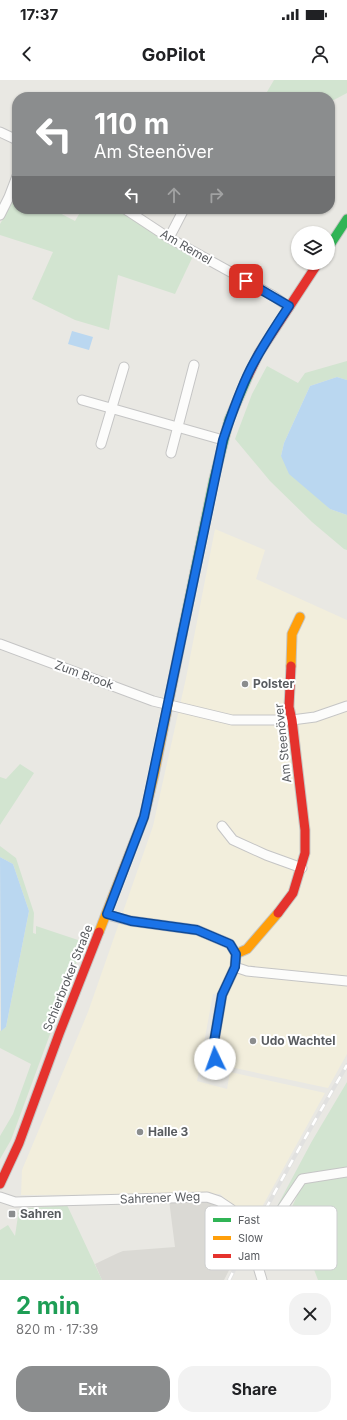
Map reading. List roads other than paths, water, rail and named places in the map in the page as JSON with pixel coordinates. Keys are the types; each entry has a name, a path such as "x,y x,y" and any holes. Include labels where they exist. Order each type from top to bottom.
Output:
{"main road":[{"path":"335,238 347,220"},
{"name":"Schierbroker Straße","path":"1,1182 19,1143 59,1034 144,817 169,704 223,440 239,395 259,353 313,270"},
{"name":"Am Steenöver","path":"236,954 247,949 266,928 293,892 302,868 305,853 305,830 292,720 289,707 292,634 300,617"},
{"path":"218,1070 213,1048 222,995 235,967 236,954"}],"street":[{"path":"0,132 12,138"},
{"path":"0,215 12,189"},
{"name":"Am Remel","path":"133,214 169,238 289,306"},
{"path":"169,238 181,214"},
{"path":"171,453 194,365"},
{"path":"101,444 124,367"},
{"path":"82,400 223,440"},
{"name":"Zum Brook","path":"0,644 153,701 232,720 292,720 315,717 347,706"},
{"path":"222,826 232,840 266,855 302,868"},
{"path":"107,914 131,921 197,930 230,944 236,954"},
{"path":"235,967 247,971 347,981"},
{"path":"284,1206 302,1178 347,1172"},
{"name":"Sahrener Weg","path":"1,1182 4,1198 15,1202 207,1197 219,1201 226,1206"},
{"name":"Sahrener Weg","path":"259,1270 262,1280"}],"water":[{"path":"72,331 93,337 89,350 68,344"},
{"path":"337,377 347,380 347,515 330,509 289,474 281,456 284,443 310,386"},
{"path":"0,857 13,864 29,911 6,1027 1,1031"}],"railway":[{"path":"267,1206 347,1065"},
{"path":"229,1280 234,1270"}],"place":[{"name":"Polster","path":"245,684"},
{"name":"Udo Wachtel","path":"253,1041"},
{"name":"Halle 3","path":"140,1132"},
{"name":"Sahren","path":"12,1214"}]}
